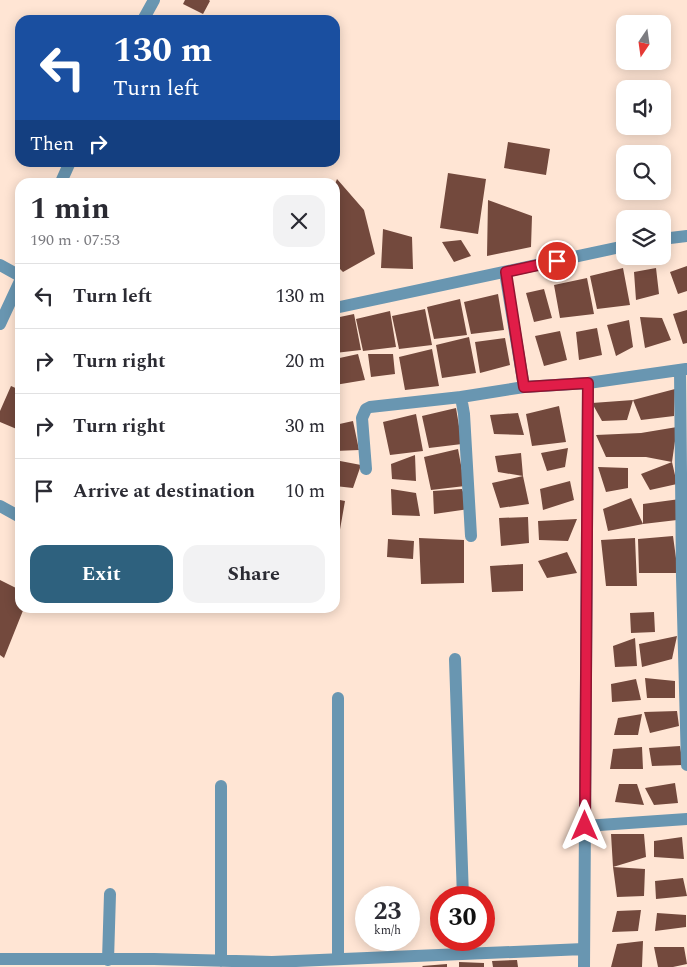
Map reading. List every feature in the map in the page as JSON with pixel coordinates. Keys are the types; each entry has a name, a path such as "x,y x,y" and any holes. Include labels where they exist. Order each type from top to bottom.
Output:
{"street":[{"path":"146,15 154,0"},
{"path":"671,238 687,236"},
{"path":"340,307 616,248"},
{"path":"0,265 15,273"},
{"path":"506,272 524,387"},
{"path":"0,324 15,292"},
{"path":"366,469 362,418 366,409 524,387 588,383 683,369 687,765"},
{"path":"584,967 588,383"},
{"path":"461,397 464,414 471,536"},
{"path":"0,506 15,515"},
{"path":"455,659 463,886"},
{"path":"338,698 338,960"},
{"path":"221,786 221,961"},
{"path":"585,826 687,819"},
{"path":"108,960 110,894"},
{"path":"0,960 272,962 584,949"}],"building":[{"path":"185,0 210,1 203,14 183,4"},
{"path":"508,142 550,149 546,175 504,168"},
{"path":"448,173 486,179 478,234 440,228"},
{"path":"340,182 364,210 375,254 343,272 340,269"},
{"path":"488,200 532,216 531,247 487,256"},
{"path":"383,229 412,237 413,269 381,268"},
{"path":"461,240 471,256 454,262 442,242"},
{"path":"687,266 687,291 678,294 670,272"},
{"path":"623,268 630,305 597,309 590,276"},
{"path":"656,268 659,294 636,300 634,272"},
{"path":"587,278 594,314 560,318 554,285"},
{"path":"544,289 552,318 534,322 526,293"},
{"path":"498,294 504,330 471,334 464,302"},
{"path":"460,299 467,335 434,339 427,307"},
{"path":"425,309 432,345 399,349 392,316"},
{"path":"687,310 687,343 683,344 673,314"},
{"path":"390,311 396,347 363,351 356,319"},
{"path":"354,314 361,350 340,352 340,317"},
{"path":"640,317 662,318 671,340 645,348"},
{"path":"629,320 633,347 616,356 607,325"},
{"path":"597,328 602,355 579,360 576,332"},
{"path":"560,331 567,360 544,366 535,336"},
{"path":"469,337 476,373 442,378 436,345"},
{"path":"505,338 510,365 480,373 475,342"},
{"path":"432,349 439,386 405,390 399,357"},
{"path":"358,354 365,380 340,384 340,358"},
{"path":"368,354 393,354 395,374 371,377"},
{"path":"11,386 15,388 15,428 0,422 0,411"},
{"path":"675,389 674,416 641,420 633,400"},
{"path":"633,400 627,420 602,421 592,403"},
{"path":"559,406 566,442 532,446 526,414"},
{"path":"456,408 462,444 429,448 422,416"},
{"path":"518,413 524,435 494,434 490,415"},
{"path":"416,414 423,451 390,455 383,422"},
{"path":"353,421 359,450 340,451 340,424"},
{"path":"677,427 672,462 646,457 606,457 596,435 641,433"},
{"path":"568,448 565,467 547,471 541,453"},
{"path":"458,449 465,486 431,490 424,457"},
{"path":"521,453 523,476 498,472 495,456"},
{"path":"415,455 416,481 392,479 391,464"},
{"path":"340,461 361,465 353,488 340,487"},
{"path":"672,462 677,484 650,490 641,474"},
{"path":"598,467 628,468 628,488 606,492"},
{"path":"523,476 529,504 500,508 492,483"},
{"path":"570,481 574,500 543,510 540,489"},
{"path":"391,489 416,493 420,516 392,515"},
{"path":"462,489 469,509 434,514 433,491"},
{"path":"631,498 643,524 608,531 603,509"},
{"path":"680,499 677,520 643,524 643,504"},
{"path":"340,500 345,501 340,530"},
{"path":"528,517 529,543 501,546 499,518"},
{"path":"577,519 568,541 539,540 538,521"},
{"path":"673,536 678,573 639,573 638,539"},
{"path":"419,538 464,540 464,583 421,584"},
{"path":"635,538 637,586 606,586 601,540"},
{"path":"388,539 414,541 413,559 387,557"},
{"path":"567,552 577,573 547,578 538,561"},
{"path":"523,564 523,591 492,592 490,566"},
{"path":"0,580 15,588 15,613 22,613 4,658 0,655"},
{"path":"654,612 655,632 631,633 630,613"},
{"path":"677,636 672,659 642,667 639,644"},
{"path":"635,638 637,666 615,667 613,646"},
{"path":"645,678 675,681 675,698 647,698"},
{"path":"636,679 641,700 612,702 611,684"},
{"path":"677,711 679,726 650,733 644,712"},
{"path":"642,714 638,735 614,735 618,718"},
{"path":"680,746 683,765 652,766 649,748"},
{"path":"642,747 643,769 610,769 613,749"},
{"path":"675,783 678,803 654,805 645,788"},
{"path":"619,784 637,784 644,805 615,802"},
{"path":"611,834 644,834 646,857 613,867"},
{"path":"682,837 684,859 654,857 654,841"},
{"path":"613,867 645,869 644,896 617,897"},
{"path":"683,878 687,896 656,899 655,881"},
{"path":"641,910 638,931 612,932 617,911"},
{"path":"657,913 686,915 686,927 655,931"},
{"path":"643,941 642,967 611,967 617,944"},
{"path":"654,947 684,947 687,964 673,967 658,967"},
{"path":"517,960 518,967 493,967 492,961"},
{"path":"459,962 484,963 484,967 459,967"},
{"path":"447,964 447,967 422,966"}],"route":[{"path":"557,261 506,272 524,387 588,383 585,826"}]}
